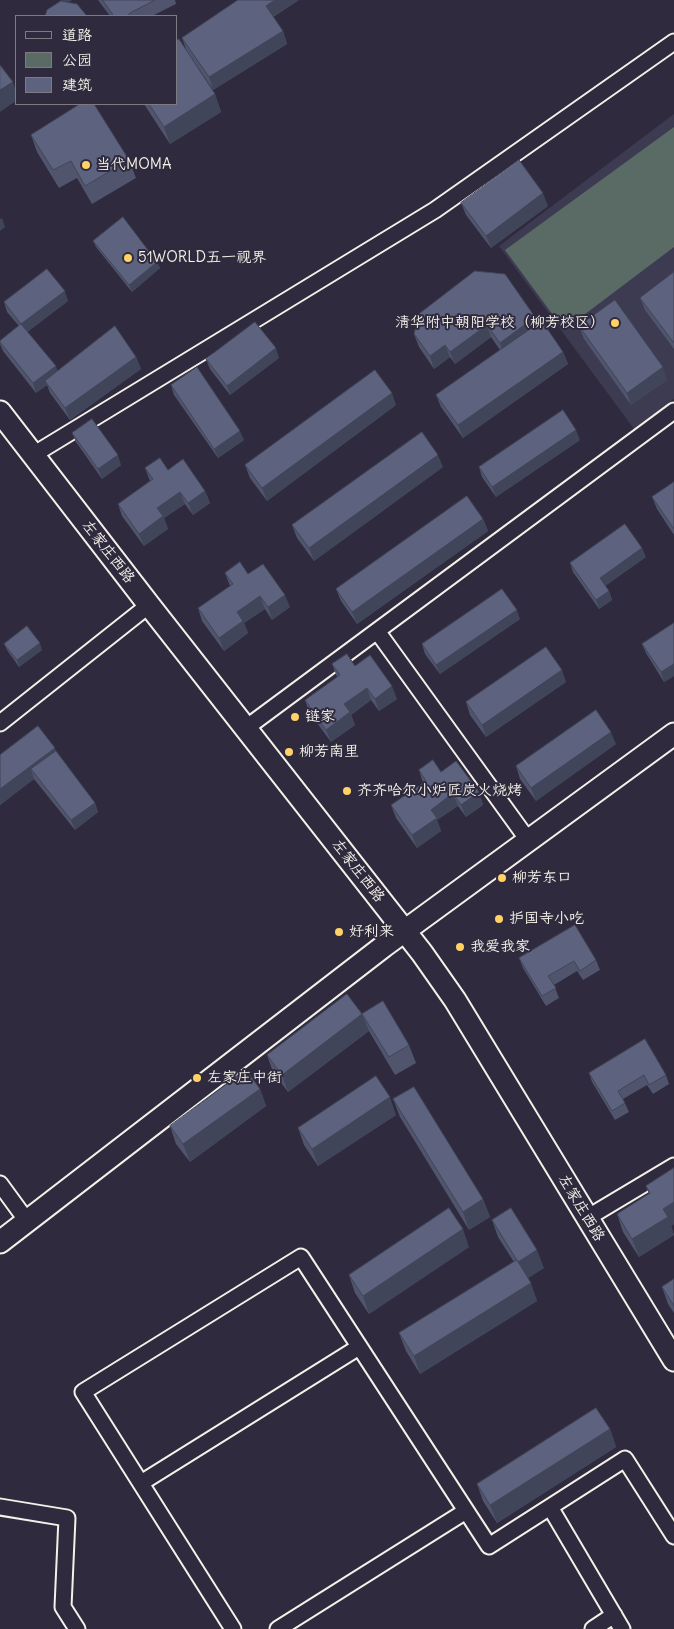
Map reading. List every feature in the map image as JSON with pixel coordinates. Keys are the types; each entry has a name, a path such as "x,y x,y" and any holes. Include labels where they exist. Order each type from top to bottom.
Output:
{"street":[{"path":"33,454 435,210 674,42"},
{"path":"246,728 674,411"},
{"name":"左家庄西路","path":"0,412 405,930 455,1000 674,1360"},
{"path":"0,723 149,605"},
{"path":"378,631 528,840"},
{"path":"0,1242 405,930 674,734"},
{"path":"587,1218 674,1166"},
{"path":"0,1184 28,1220"},
{"path":"233,1629 83,1392 300,1257 488,1546 625,1459 674,1536"},
{"path":"141,1483 359,1347"},
{"path":"550,1506 622,1629"},
{"path":"0,1507 67,1518 63,1607 77,1629"},
{"path":"278,1629 466,1512"},
{"path":"593,1629 614,1616"}],"shaded area":[{"name":"清华附中朝阳学校（柳芳校区）","path":"674,114 674,399 634,429 499,246"}],"green space":[{"path":"674,127 674,247 564,330 505,250"}],"building":[{"path":"103,0 155,0 128,15 113,15"},
{"path":"238,0 275,0 266,6 283,31 209,77 182,38"},
{"path":"61,1 77,4 86,15 45,15 47,10"},
{"path":"178,40 215,94 164,127 150,105 178,105"},
{"path":"0,65 13,82 0,90"},
{"name":"当代MOMA","path":"78,105 95,105 129,160 85,186 71,161 53,170 31,135"},
{"path":"519,160 543,193 486,236 461,203"},
{"name":"51WORLD五一视界","path":"123,217 157,262 129,285 93,241"},
{"path":"47,269 65,291 21,324 4,302"},
{"path":"475,271 505,274 535,317 500,343 487,325 450,352 445,345 430,356 414,334 419,314"},
{"path":"674,272 674,343 640,298"},
{"path":"615,300 663,367 627,393 579,326"},
{"path":"542,321 563,352 458,425 436,395"},
{"path":"255,322 276,348 227,386 206,359"},
{"path":"21,324 56,366 33,383 0,342"},
{"path":"115,326 136,357 65,408 45,381"},
{"path":"197,367 240,431 214,449 171,385"},
{"path":"375,370 392,393 262,488 245,465"},
{"path":"563,410 576,430 492,487 479,467"},
{"path":"92,419 118,455 98,469 72,433"},
{"path":"422,432 438,455 309,548 292,525"},
{"path":"160,458 168,470 183,459 205,491 188,503 180,492 157,508 163,516 139,534 118,504 153,479 145,468"},
{"path":"674,482 674,529 652,497"},
{"path":"467,496 483,519 352,612 336,589"},
{"path":"625,524 642,548 600,578 609,591 596,600 570,563"},
{"path":"240,562 248,574 263,564 285,595 268,607 260,596 237,612 243,621 219,638 198,608 233,584 225,573"},
{"path":"502,589 517,610 436,665 422,644"},
{"path":"674,623 674,664 661,672 642,644"},
{"path":"27,626 40,643 17,660 4,644"},
{"path":"546,647 562,670 482,725 466,702"},
{"path":"347,654 355,666 370,655 392,686 375,699 367,688 344,704 350,712 326,730 305,700 340,675 332,664"},
{"path":"596,710 611,732 531,788 516,766"},
{"path":"38,726 55,748 0,789 0,755"},
{"path":"56,751 95,803 71,820 31,769"},
{"path":"433,760 441,772 456,761 479,792 461,805 453,793 431,810 437,818 412,835 391,805 426,781 419,770"},
{"path":"575,925 596,960 580,971 574,961 548,976 556,988 542,996 519,958"},
{"path":"347,994 362,1014 282,1075 267,1055"},
{"path":"383,1001 409,1045 389,1057 362,1014"},
{"path":"645,1039 666,1075 649,1085 644,1075 618,1091 625,1103 612,1111 589,1073"},
{"path":"246,1070 260,1089 183,1144 170,1126"},
{"path":"376,1076 390,1097 312,1149 298,1128"},
{"path":"414,1087 483,1199 463,1212 393,1099"},
{"path":"674,1168 674,1202 663,1209 668,1217 632,1239 617,1214 650,1193 646,1186"},
{"path":"449,1208 463,1229 363,1296 349,1275"},
{"path":"511,1208 537,1250 518,1262 492,1220"},
{"path":"517,1260 531,1283 414,1356 399,1333"},
{"path":"674,1279 674,1306 662,1287"},
{"path":"596,1408 610,1429 490,1505 477,1484"}],"place":[{"name":"当代MOMA","path":"86,165"},
{"name":"51WORLD五一视界","path":"128,258"},
{"name":"清华附中朝阳学校（柳芳校区）","path":"615,323"},
{"name":"链家","path":"295,717"},
{"name":"柳芳南里","path":"289,752"},
{"name":"齐齐哈尔小炉匠炭火烧烤","path":"347,791"},
{"name":"柳芳东口","path":"502,878"},
{"name":"护国寺小吃","path":"499,919"},
{"name":"好利来","path":"339,932"},
{"name":"我爱我家","path":"460,947"},
{"name":"左家庄中街","path":"197,1078"}]}
